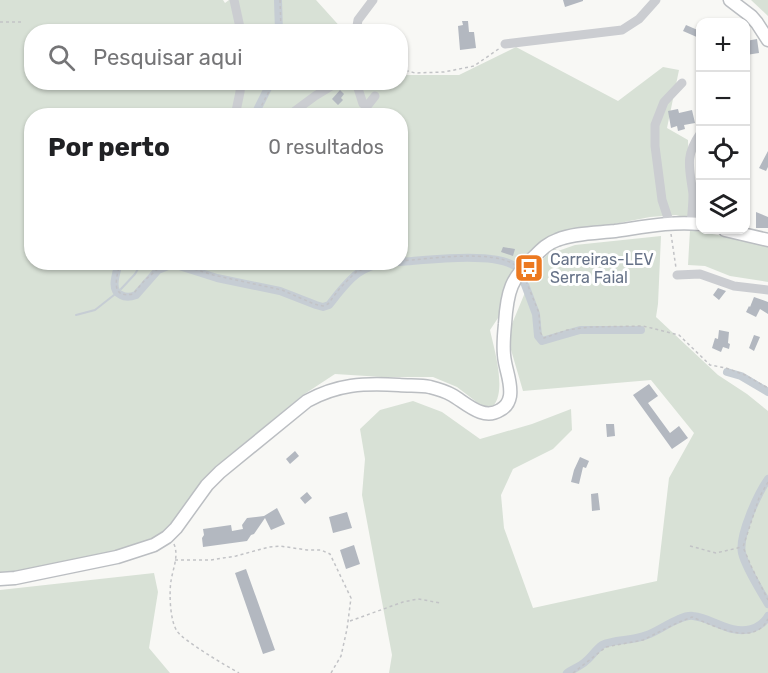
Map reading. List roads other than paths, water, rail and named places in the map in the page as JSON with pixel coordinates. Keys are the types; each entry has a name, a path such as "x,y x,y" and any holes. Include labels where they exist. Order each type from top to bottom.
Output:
{"main road":[{"path":"730,0 751,16 768,40"},
{"path":"0,579 15,578 117,556 154,545 176,528 207,485 220,472 307,401 322,392 359,384 423,386 450,394 480,412 494,413 504,408 510,395 504,355 506,306 509,292 520,271 544,247 560,239 576,235 670,224 696,224"},
{"path":"742,234 768,240"}],"street":[{"path":"234,0 239,24"},
{"path":"357,24 372,0"},
{"path":"505,44 622,30 639,19 656,0"},
{"path":"670,224 662,200 655,146 655,126 664,102 682,83"},
{"path":"237,108 240,90"},
{"path":"299,108 325,90"},
{"path":"359,90 363,104 368,105 375,96"},
{"path":"696,141 688,164 696,224"},
{"path":"677,275 700,274 734,285 768,290"}],"waterway":[{"path":"278,0 279,24"},
{"path":"258,108 267,90"},
{"path":"408,261 475,258 503,261 513,265"},
{"path":"117,270 115,289 117,293 125,297 136,295 158,270"},
{"path":"121,289 137,270"},
{"path":"192,270 217,278 280,291 323,307 329,305 349,281 363,270"},
{"path":"524,282 536,314 538,336 542,341 580,330 641,330"},
{"path":"76,315 95,310 114,295"},
{"path":"727,372 741,376 768,392"},
{"path":"768,479 750,515 742,546 747,566 768,604"},
{"path":"567,673 584,663 602,645 642,637 688,616 700,617 736,630 758,626 768,616"}],"place":[{"name":"Carreiras-LEV Serra Faial","path":"529,268"}]}
